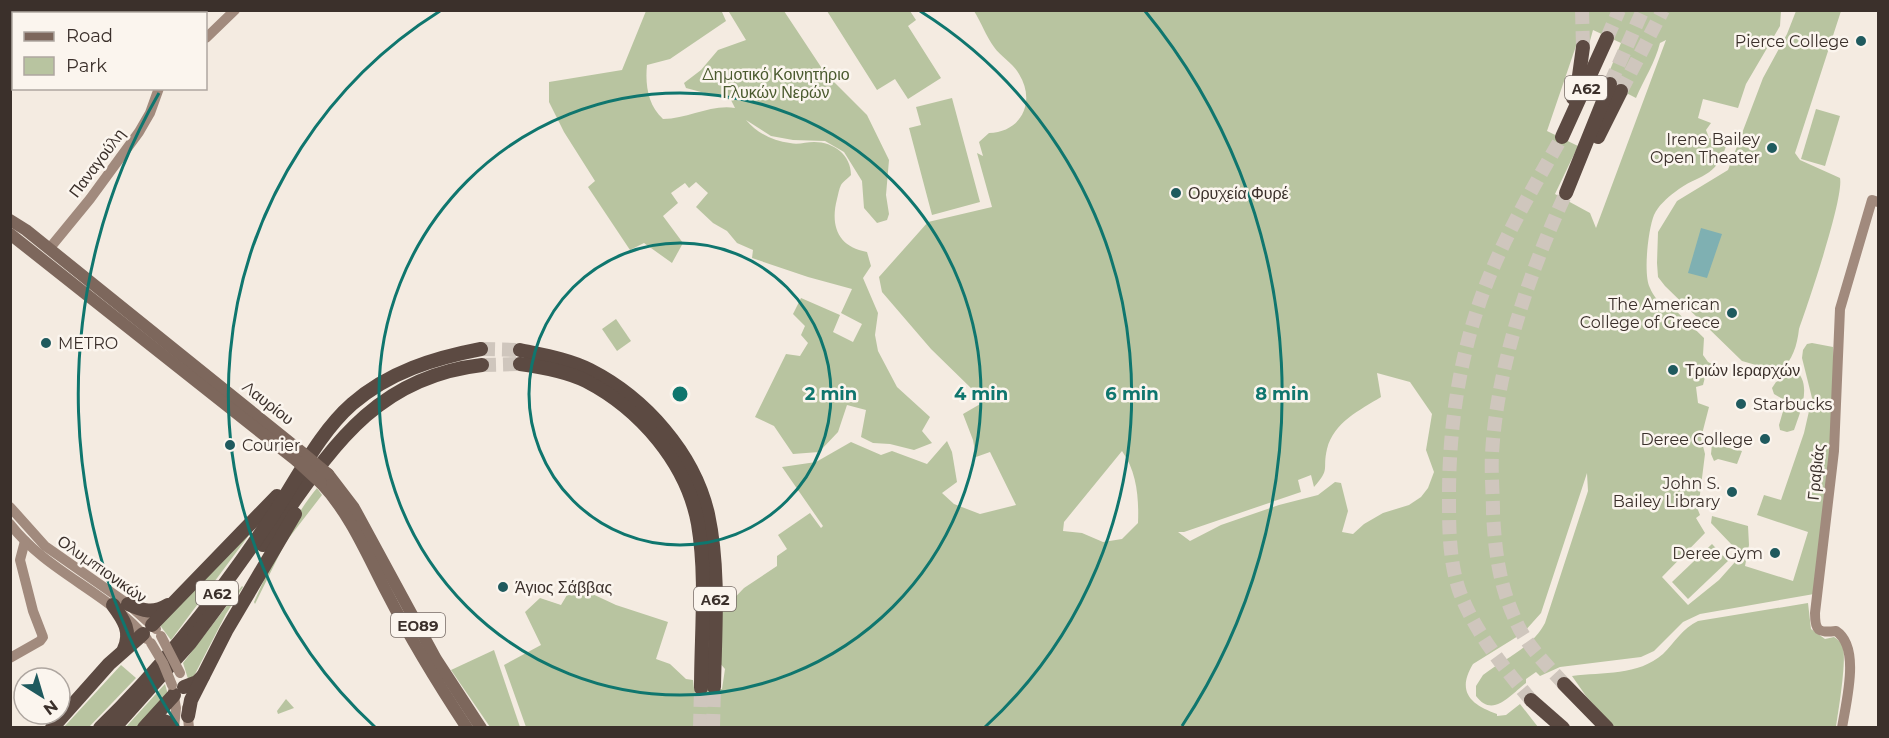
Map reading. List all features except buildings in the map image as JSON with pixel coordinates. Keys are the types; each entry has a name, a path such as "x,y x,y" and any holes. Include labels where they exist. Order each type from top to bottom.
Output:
{"highway":[{"name":"Α62","path":"1583,47 1578,83 1565,118 1562,137 1607,38"},
{"path":"1566,193 1573,177 1594,146 1616,87"},
{"name":"Α62","path":"100,728 147,678 212,599 272,516 329,429 352,404 388,379 433,359 481,349"},
{"name":"Α62","path":"520,357 567,361 609,380 643,406 668,435 686,461 702,517 714,577 707,687"},
{"name":"Α62","path":"114,728 190,643 324,474 351,428 369,411 399,390 441,372 482,365"},
{"path":"52,728 124,649 149,633 172,603 264,511 318,445"},
{"path":"189,722 191,700 226,631 304,498 324,474"},
{"path":"128,604 150,611 172,603"},
{"path":"113,606 123,619 128,632 128,642 124,649"},
{"path":"146,726 177,688 197,682 204,675"},
{"path":"1599,728 1564,684 1607,728"},
{"path":"1550,728 1532,700 1563,728"},
{"path":"146,726 158,720 165,720 173,728"}],"main road":[{"name":"Λαυρίου","path":"10,220 49,249 301,458"},
{"name":"Λαυρίου","path":"10,234 324,474 354,508 436,659 481,728"},
{"name":"Λαυρίου","path":"324,474 331,494 352,526 426,664 466,728"}],"street":[{"path":"207,37 235,10"},
{"name":"Παναγούλη","path":"49,249 90,199 139,132 158,90"},
{"name":"Γραβιάς","path":"1842,728 1849,679 1848,643 1842,634 1836,631 1823,633 1820,631 1816,626 1815,613 1834,451 1840,309 1875,201"},
{"name":"Ολυμπιονικών","path":"10,507 45,546 60,559 128,604 149,633 177,688 189,722"},
{"name":"Ολυμπιονικών","path":"10,524 54,567 149,633"},
{"path":"10,658 43,637 30,600 20,560 25,541"},
{"path":"149,633 161,636 180,673 177,688"},
{"name":"Ολυμπιονικών","path":"173,728 177,688"}],"green space":[{"name":"Δημοτικό Κοινητήριο Γλυκών Νερών","path":"723,10 726,21 670,59 647,65 647,87 651,101 663,119 717,108 735,108 731,100 686,88 684,83 701,70 718,50 746,40 729,12 732,10 784,11 825,73 867,115 889,160 886,195 889,214 887,220 877,223 864,208 862,181 844,152 825,141 793,140 771,136 746,120 766,136 778,140 793,144 814,142 828,144 840,151 848,161 851,175 839,190 835,209 838,234 849,245 867,252 871,266 863,278 878,313 875,335 878,351 897,387 930,417 922,431 932,443 914,450 890,444 873,443 861,437 866,410 847,405 838,432 819,452 793,454 774,426 755,417 786,354 800,356 808,343 801,335 805,326 793,314 801,298 840,315 833,332 853,342 862,324 841,313 852,289 752,258 753,250 737,243 727,231 713,223 696,207 708,193 696,182 689,188 685,183 671,193 678,203 663,216 683,243 672,263 644,243 630,250 588,187 595,181 564,132 549,102 549,82 622,70 646,11"},
{"path":"827,11 910,11 916,20 908,26 941,78 908,99 895,79 877,90"},
{"path":"974,11 1781,11 1780,26 1746,84 1738,108 1703,99 1698,118 1711,123 1706,130 1709,138 1727,143 1718,164 1663,202 1654,215 1650,231 1647,273 1651,291 1666,311 1674,309 1704,338 1703,355 1708,362 1714,365 1706,373 1703,385 1696,387 1698,403 1709,407 1701,438 1705,454 1698,510 1700,515 1696,518 1705,533 1662,577 1688,605 1719,580 1735,562 1732,545 1711,523 1712,516 1748,526 1749,545 1745,566 1793,581 1808,532 1757,515 1764,495 1781,500 1804,433 1812,398 1802,358 1807,344 1812,343 1833,347 1834,378 1828,471 1814,594 1700,614 1683,622 1654,651 1641,657 1560,667 1540,676 1536,672 1502,702 1489,705 1482,702 1476,696 1476,686 1483,675 1525,646 1545,623 1588,491 1587,473 1541,613 1523,633 1473,664 1466,682 1466,690 1473,702 1497,716 1506,715 1520,704 1538,727 526,727 504,665 541,645 525,612 540,598 561,605 573,585 616,605 668,622 656,659 670,664 686,679 693,680 694,689 722,689 725,669 718,661 720,613 744,588 777,566 777,556 787,549 778,535 810,513 821,528 823,526 782,467 816,462 851,442 881,455 892,451 927,464 947,441 952,452 957,482 942,493 954,504 980,514 1016,505 990,452 976,457 973,440 963,414 982,403 974,391 931,349 882,292 879,277 928,222 992,207 977,153 983,156 979,142 989,133 1010,127 1017,121 1026,104 1026,94 1019,74 994,47","holes":["1593,30 1621,43 1605,82 1636,98 1660,43 1666,40 1596,228 1590,213 1555,194 1578,146 1547,131 1576,46 1588,48","1377,373 1410,382 1432,414 1426,450 1434,472 1428,488 1421,497 1409,505 1383,513 1364,524 1353,534 1342,532 1348,511 1341,483 1335,482 1318,495 1279,505 1221,525 1190,541 1178,532 1184,532 1301,492 1298,480 1311,475 1314,487 1324,472 1327,449 1335,431 1357,412 1381,397","1122,451 1134,476 1138,523 1122,539 1103,542 1082,533 1063,531 1064,522"]},
{"path":"1796,11 1841,11 1795,153 1800,160 1840,178 1840,189 1817,276 1799,329 1796,347 1780,372 1742,361 1665,286 1658,277 1658,232 1677,201 1728,170 1763,78 1787,34"},
{"path":"952,98 980,202 932,215 909,128 921,125 916,107"},
{"path":"1816,109 1840,116 1825,166 1801,159"},
{"path":"616,319 631,341 617,351 602,329"},
{"path":"1793,369 1803,381 1804,398 1794,430 1787,432 1780,430 1779,425 1786,401 1774,394 1772,388"},
{"path":"1712,444 1742,451 1737,464 1718,459 1714,461 1711,454"},
{"path":"317,488 322,495 285,543 255,604 282,543 298,514"},
{"path":"264,515 171,640 159,624"},
{"path":"1712,544 1728,561 1688,599 1672,582"},
{"path":"242,586 195,674 189,682 183,663"},
{"path":"1808,603 1811,629 1825,639 1834,637 1842,644 1844,650 1836,727 1614,727 1586,696 1572,676 1620,672 1643,666 1663,654 1683,632 1698,621"},
{"path":"494,650 520,727 490,727 451,670"},
{"path":"121,665 136,678 89,727 64,727 72,726 72,718"},
{"path":"165,684 168,695 138,727 125,728"},
{"path":"286,699 294,708 278,714 277,711"}],"water":[{"path":"1701,228 1722,234 1707,278 1688,273"}],"tunnel":[{"path":"1582,10 1583,47"},
{"path":"1607,38 1619,10"},
{"path":"1610,84 1643,10"},
{"path":"1621,91 1663,10"},
{"path":"1531,700 1481,634 1459,590 1451,555 1449,496 1451,447 1460,375 1479,304 1506,239 1562,137"},
{"path":"1564,684 1524,637 1505,593 1495,541 1492,461 1500,387 1517,320 1540,255 1566,193"},
{"path":"481,349 520,350"},
{"path":"482,365 520,364"},
{"path":"713,728 714,687"},
{"path":"700,728 701,688"}],"place":[{"name":"Pierce College","path":"1861,41"},
{"name":"Irene Bailey Open Theater","path":"1772,148"},
{"name":"Ορυχεία Φυρέ","path":"1176,193"},
{"name":"The American College of Greece","path":"1732,313"},
{"name":"METRO","path":"46,343"},
{"name":"Τριών Ιεραρχών","path":"1673,370"},
{"name":"Starbucks","path":"1741,404"},
{"name":"Deree College","path":"1765,439"},
{"name":"Courier","path":"230,445"},
{"name":"John S. Bailey Library","path":"1732,492"},
{"name":"Deree Gym","path":"1775,553"},
{"name":"Άγιος Σάββας","path":"503,587"}]}
